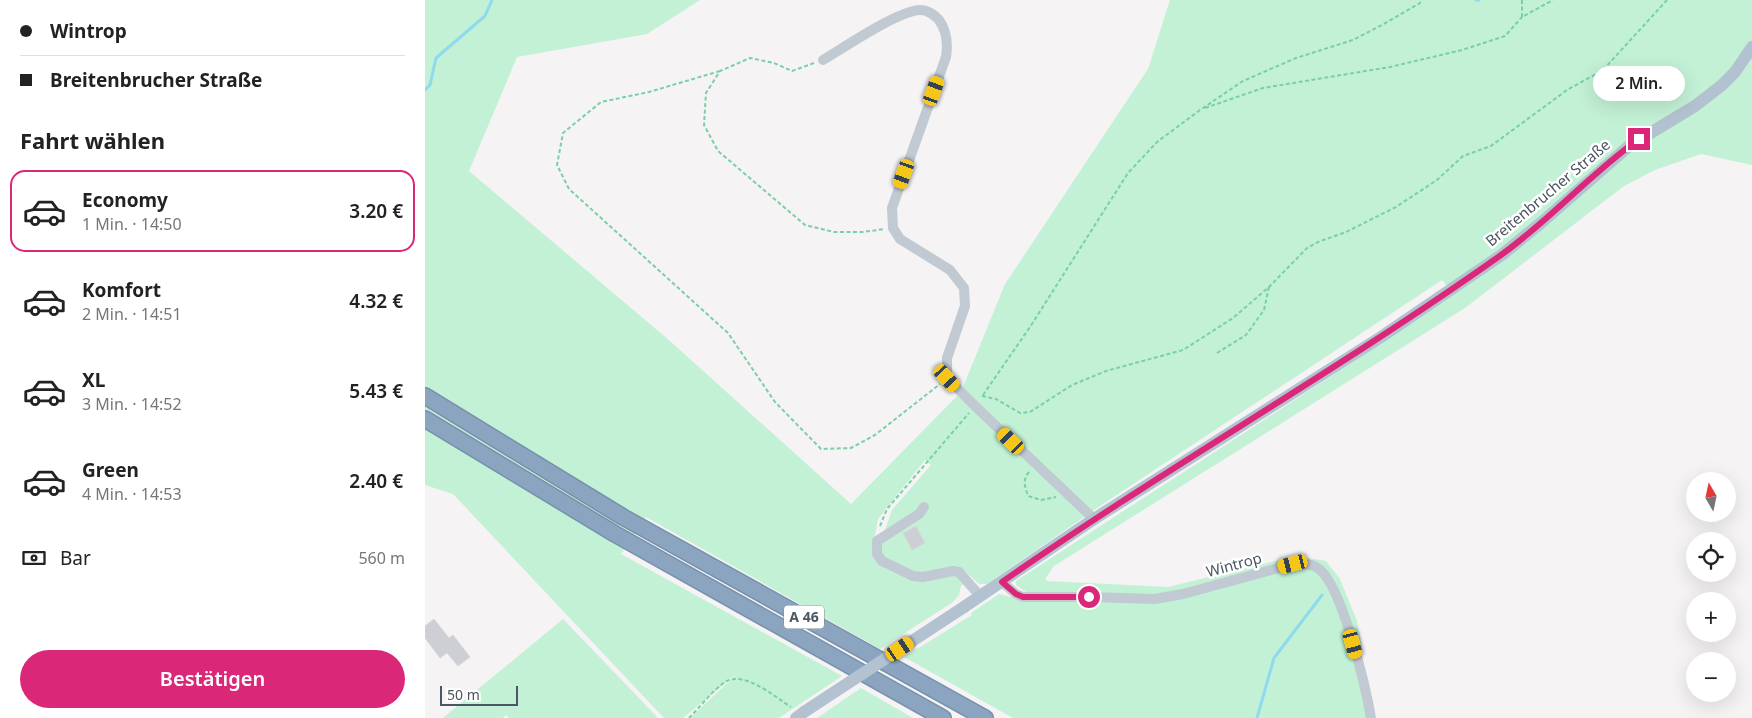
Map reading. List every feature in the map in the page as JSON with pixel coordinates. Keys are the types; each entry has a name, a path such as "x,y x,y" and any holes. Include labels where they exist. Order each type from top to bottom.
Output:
{"highway":[{"name":"A 46","path":"425,396 623,517 985,718"},
{"name":"A 46","path":"425,419 615,534 943,718"}],"main road":[{"name":"Breitenbrucher Straße","path":"798,713 1002,582 1094,519 1381,337 1523,239 1629,146 1709,96 1735,72 1752,47"}],"street":[{"path":"823,60 905,12 922,10 935,16 945,28 946,57 892,208 893,228 901,239 950,270 964,288 965,306 947,358 947,378 1094,519"},
{"path":"924,507 919,514 877,541 877,554 887,564 918,577 953,570 959,572 980,596"},
{"name":"Wintrop","path":"1002,582 1016,594 1023,597 1155,599 1183,594 1293,564 1314,566 1321,570 1334,591 1353,644 1367,693 1371,718"}],"path":[{"path":"1421,0 1420,3 1353,40 1295,58 1243,81 1157,142 1127,173 1030,327 982,396 996,398 1020,413 1030,412 1072,385 1106,371 1183,350 1233,318 1269,287 1307,248 1346,232 1396,207 1437,180 1463,156 1491,146 1567,90 1603,70 1667,0"},
{"path":"1522,0 1522,17"},
{"path":"1200,110 1263,88 1389,67 1462,50 1505,36 1522,17 1553,0"},
{"path":"823,60 791,71 774,63 750,58 720,71 649,92 601,102 563,133 557,165 569,189 728,333 775,402 821,449 851,448 875,435 947,378"},
{"path":"720,71 706,93 704,125 718,152 805,225 834,232 863,232 893,228"},
{"path":"1217,353 1246,335 1264,310 1269,287"},
{"path":"877,541 882,519 887,509 970,411"},
{"path":"1036,464 1026,476 1024,486 1028,496 1041,500 1066,493"},
{"path":"689,718 728,681 743,679 798,713"}],"green space":[{"path":"425,0 700,0 647,34 517,57 469,171 670,341 851,504 961,392 1005,284 1148,69 1170,0 1752,0 1752,165 1701,154 1655,170 1624,186 1465,308 1054,566 1045,579 1047,581 1168,587 1296,556 1326,561 1340,579 1357,621 1362,645 1356,646 1353,652 1368,718 1013,718 904,657 972,615 971,613 999,594 1015,598 1026,592 1016,585 1016,581 1291,403 1454,294 1442,280 1097,508 987,584 979,584 967,573 955,569 915,573 889,562 881,552 881,541 892,510 931,465 925,460 878,519 874,541 875,554 885,568 913,579 954,575 962,579 964,584 961,586 959,595 953,602 880,649 646,517 621,554 842,676 779,718 690,718 738,673 683,718 664,718 453,494 425,485"},
{"path":"563,619 658,718 509,718 506,715 503,718 443,718"},
{"path":"861,688 913,718 817,718"}],"building":[{"path":"916,526 925,543 912,550 903,533"},
{"path":"434,619 449,638 453,635 470,657 458,666 447,653 440,658 425,638 425,626"}],"waterway":[{"path":"425,90 430,85 436,58 485,16 492,0"},
{"path":"1257,718 1274,658 1322,595"}],"route":[{"path":"1089,597 1023,597 1016,594 1002,582 1094,519 1381,337 1457,286 1523,239 1620,153 1639,139"}]}
